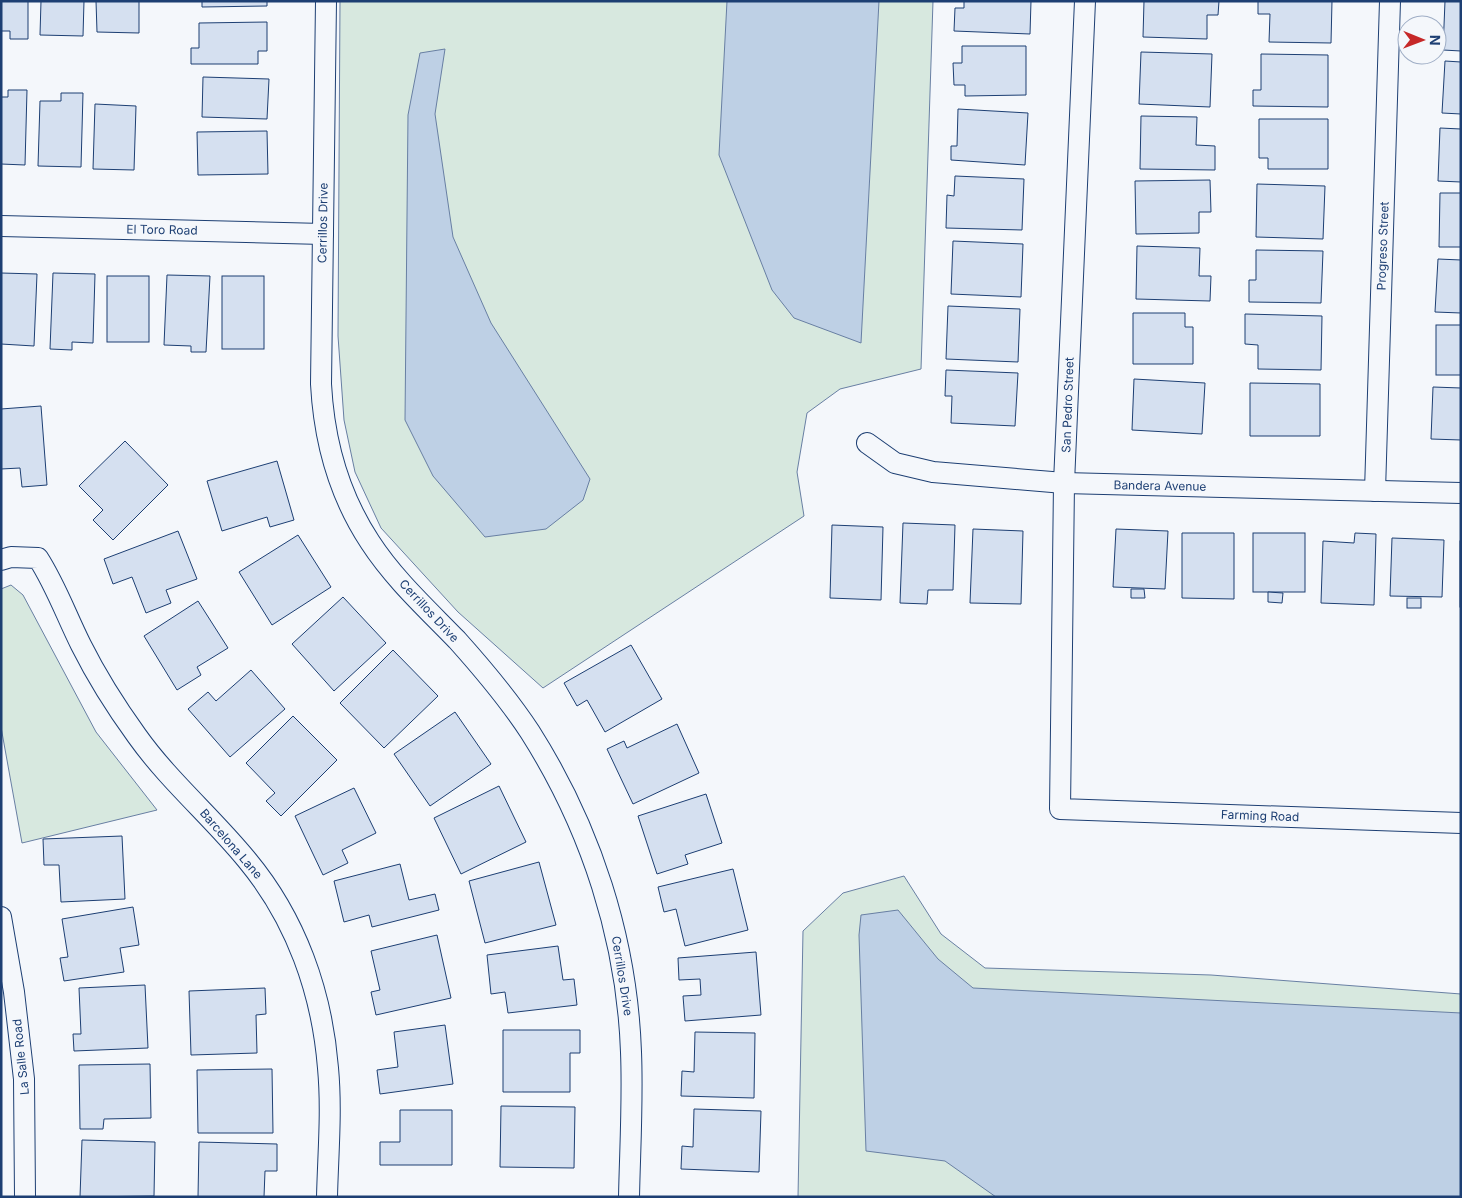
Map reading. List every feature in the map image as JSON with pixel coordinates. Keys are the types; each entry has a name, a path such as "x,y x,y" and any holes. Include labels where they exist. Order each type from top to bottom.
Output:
{"street":[{"name":"Cerrillos Drive","path":"326,1 321,389 328,443 345,494 370,542 386,564 484,671 529,731 548,763 582,831 607,902 616,939 628,1013 631,1079 629,1197"},
{"name":"San Pedro Street","path":"1060,809 1064,483 1085,1"},
{"name":"Progreso Street","path":"1375,491 1390,1"},
{"name":"El Toro Road","path":"1,226 323,234"},
{"name":"Bandera Avenue","path":"867,443 895,462 933,472 1064,483 1461,493"},
{"name":"Barcelona Lane","path":"1,560 11,557 38,558 54,583 82,647 117,708 159,764 247,860 264,883 293,932 314,986 326,1042 329,1099 327,1197"},
{"name":"Farming Road","path":"1060,809 1461,823"},
{"name":"La Salle Road","path":"1,918 15,1001 24,1079 25,1197"}],"shaded area":[{"path":"340,1 933,1 921,369 840,389 807,413 797,472 804,516 543,688 458,612 381,528 355,472 344,420 338,336"},
{"path":"11,585 23,595 96,732 157,810 22,843 1,727 1,589"},
{"path":"904,876 941,934 985,968 1211,975 1461,994 1461,1197 798,1197 803,931 843,893"}],"water":[{"path":"727,1 879,1 861,343 794,318 772,290 719,155"},
{"path":"445,49 435,114 453,237 491,323 590,479 583,500 546,529 485,537 433,476 405,420 408,115 420,53"},
{"path":"898,910 938,959 973,988 1461,1013 1461,1197 996,1197 945,1161 866,1151 859,935 861,915"}],"building":[{"path":"1,1 28,1 28,39 10,39 10,31 1,31"},
{"path":"41,1 84,1 83,36 40,35"},
{"path":"96,1 139,1 139,33 97,32"},
{"path":"202,1 267,1 267,6 202,7"},
{"path":"964,1 1031,1 1030,34 954,31 955,8 964,8"},
{"path":"1144,1 1219,1 1218,15 1207,15 1207,39 1143,37"},
{"path":"1258,1 1332,1 1331,43 1269,42 1270,14 1258,14"},
{"path":"1445,1 1461,1 1461,51 1447,50 1447,15 1444,15"},
{"path":"267,22 267,51 258,51 258,64 191,64 191,48 199,48 199,23"},
{"path":"962,46 1026,46 1026,95 965,96 965,85 954,85 953,63 962,63"},
{"path":"1141,52 1212,54 1210,107 1139,104"},
{"path":"1261,54 1328,55 1328,107 1253,106 1253,90 1261,90"},
{"path":"1447,61 1461,62 1461,114 1442,113 1445,65 1447,65"},
{"path":"203,77 269,79 267,119 202,117"},
{"path":"8,90 27,90 25,165 1,164 1,97 8,97"},
{"path":"61,93 83,93 81,167 38,166 40,101 61,101"},
{"path":"95,104 136,106 134,170 93,169"},
{"path":"958,109 1028,113 1025,165 951,160 951,146 957,146"},
{"path":"1141,116 1197,117 1196,145 1215,146 1215,170 1140,169"},
{"path":"1259,119 1328,119 1328,169 1268,169 1268,158 1259,158"},
{"path":"1440,128 1461,129 1461,182 1438,181"},
{"path":"267,131 268,174 198,175 197,132"},
{"path":"955,176 1024,179 1022,230 946,228 947,195 954,196"},
{"path":"1210,180 1211,212 1199,212 1199,233 1136,234 1135,181"},
{"path":"1257,184 1325,186 1323,239 1256,237"},
{"path":"1440,193 1461,193 1461,247 1439,247"},
{"path":"953,241 1023,244 1021,297 951,294"},
{"path":"1137,246 1200,248 1199,276 1211,276 1210,301 1136,299"},
{"path":"1256,250 1323,251 1321,303 1249,302 1249,280 1256,280"},
{"path":"1438,259 1461,260 1461,313 1435,312"},
{"path":"1,273 37,274 34,346 1,344"},
{"path":"53,273 95,274 93,343 72,342 72,350 50,349"},
{"path":"167,275 210,276 206,352 191,352 191,346 164,345"},
{"path":"107,276 149,276 149,342 107,342"},
{"path":"222,276 264,276 264,349 222,349"},
{"path":"948,306 1020,309 1018,362 946,359"},
{"path":"1133,313 1185,313 1185,327 1193,327 1193,364 1133,364"},
{"path":"1245,314 1322,316 1321,370 1258,369 1258,345 1245,344"},
{"path":"1436,325 1461,325 1461,375 1436,375"},
{"path":"946,370 1018,373 1015,426 951,423 952,396 945,396"},
{"path":"1134,379 1205,383 1202,434 1132,430"},
{"path":"1250,383 1320,384 1320,436 1250,436"},
{"path":"1433,387 1461,388 1461,440 1431,439"},
{"path":"41,406 47,485 22,487 20,468 1,469 1,409"},
{"path":"125,441 168,485 113,540 93,520 103,510 79,486"},
{"path":"277,461 294,520 270,527 267,517 222,531 207,481"},
{"path":"903,523 955,525 953,590 928,590 927,604 900,603"},
{"path":"832,525 883,527 881,600 830,598"},
{"path":"973,529 1023,531 1021,604 970,603"},
{"path":"1116,529 1168,531 1165,589 1113,587"},
{"path":"178,531 197,579 166,590 171,603 146,613 132,577 113,584 104,559"},
{"path":"1182,533 1234,533 1234,599 1182,598"},
{"path":"1253,533 1305,533 1305,592 1253,592"},
{"path":"1355,533 1376,534 1374,605 1321,603 1323,541 1354,543"},
{"path":"298,535 331,587 272,625 239,572"},
{"path":"1392,538 1444,540 1442,597 1390,596"},
{"path":"1461,541 1461,607 1460,607"},
{"path":"1131,589 1144,589 1145,598 1131,598"},
{"path":"1268,592 1283,593 1282,603 1268,602"},
{"path":"343,597 386,643 334,691 292,644"},
{"path":"1407,598 1421,598 1421,608 1407,608"},
{"path":"198,601 228,648 197,667 201,675 177,690 144,636"},
{"path":"631,645 662,699 605,732 587,700 577,706 564,683"},
{"path":"393,650 438,696 384,748 340,703"},
{"path":"251,670 285,709 230,757 188,709 208,692 216,701"},
{"path":"455,712 491,764 430,806 394,754"},
{"path":"293,716 337,760 281,816 266,801 275,793 246,763"},
{"path":"677,724 699,773 633,804 607,749 624,741 627,748"},
{"path":"499,786 526,842 461,874 434,818"},
{"path":"354,788 376,833 342,850 348,863 323,875 295,816"},
{"path":"706,794 722,843 685,855 688,864 657,874 638,816"},
{"path":"122,836 125,899 61,902 59,865 44,865 43,839"},
{"path":"539,862 556,925 485,943 469,881"},
{"path":"400,864 409,900 435,894 439,910 372,927 369,915 344,922 334,881"},
{"path":"733,869 748,930 685,946 676,909 664,912 658,887"},
{"path":"133,907 139,945 120,948 124,972 64,981 60,958 68,957 62,919"},
{"path":"437,935 451,998 376,1015 371,992 380,990 371,951"},
{"path":"558,946 563,980 574,979 577,1005 508,1013 505,992 491,994 487,955"},
{"path":"756,952 761,1015 685,1021 683,996 701,995 700,979 679,980 678,958"},
{"path":"145,985 148,1048 74,1051 73,1034 81,1034 79,988"},
{"path":"265,988 266,1014 256,1015 257,1053 191,1055 189,991"},
{"path":"445,1025 453,1084 380,1094 377,1070 398,1067 394,1032"},
{"path":"503,1030 580,1030 580,1053 570,1053 570,1092 503,1092"},
{"path":"695,1032 755,1033 754,1098 681,1096 682,1071 694,1072"},
{"path":"150,1064 151,1118 104,1119 103,1129 80,1129 79,1065"},
{"path":"272,1069 273,1133 198,1133 197,1070"},
{"path":"501,1106 575,1107 574,1168 500,1167"},
{"path":"694,1109 761,1111 759,1172 681,1169 682,1146 693,1147"},
{"path":"400,1110 452,1110 452,1165 380,1165 380,1142 400,1142"},
{"path":"82,1140 155,1142 154,1196 80,1197"},
{"path":"199,1142 277,1144 277,1171 265,1171 264,1197 198,1197"}]}
